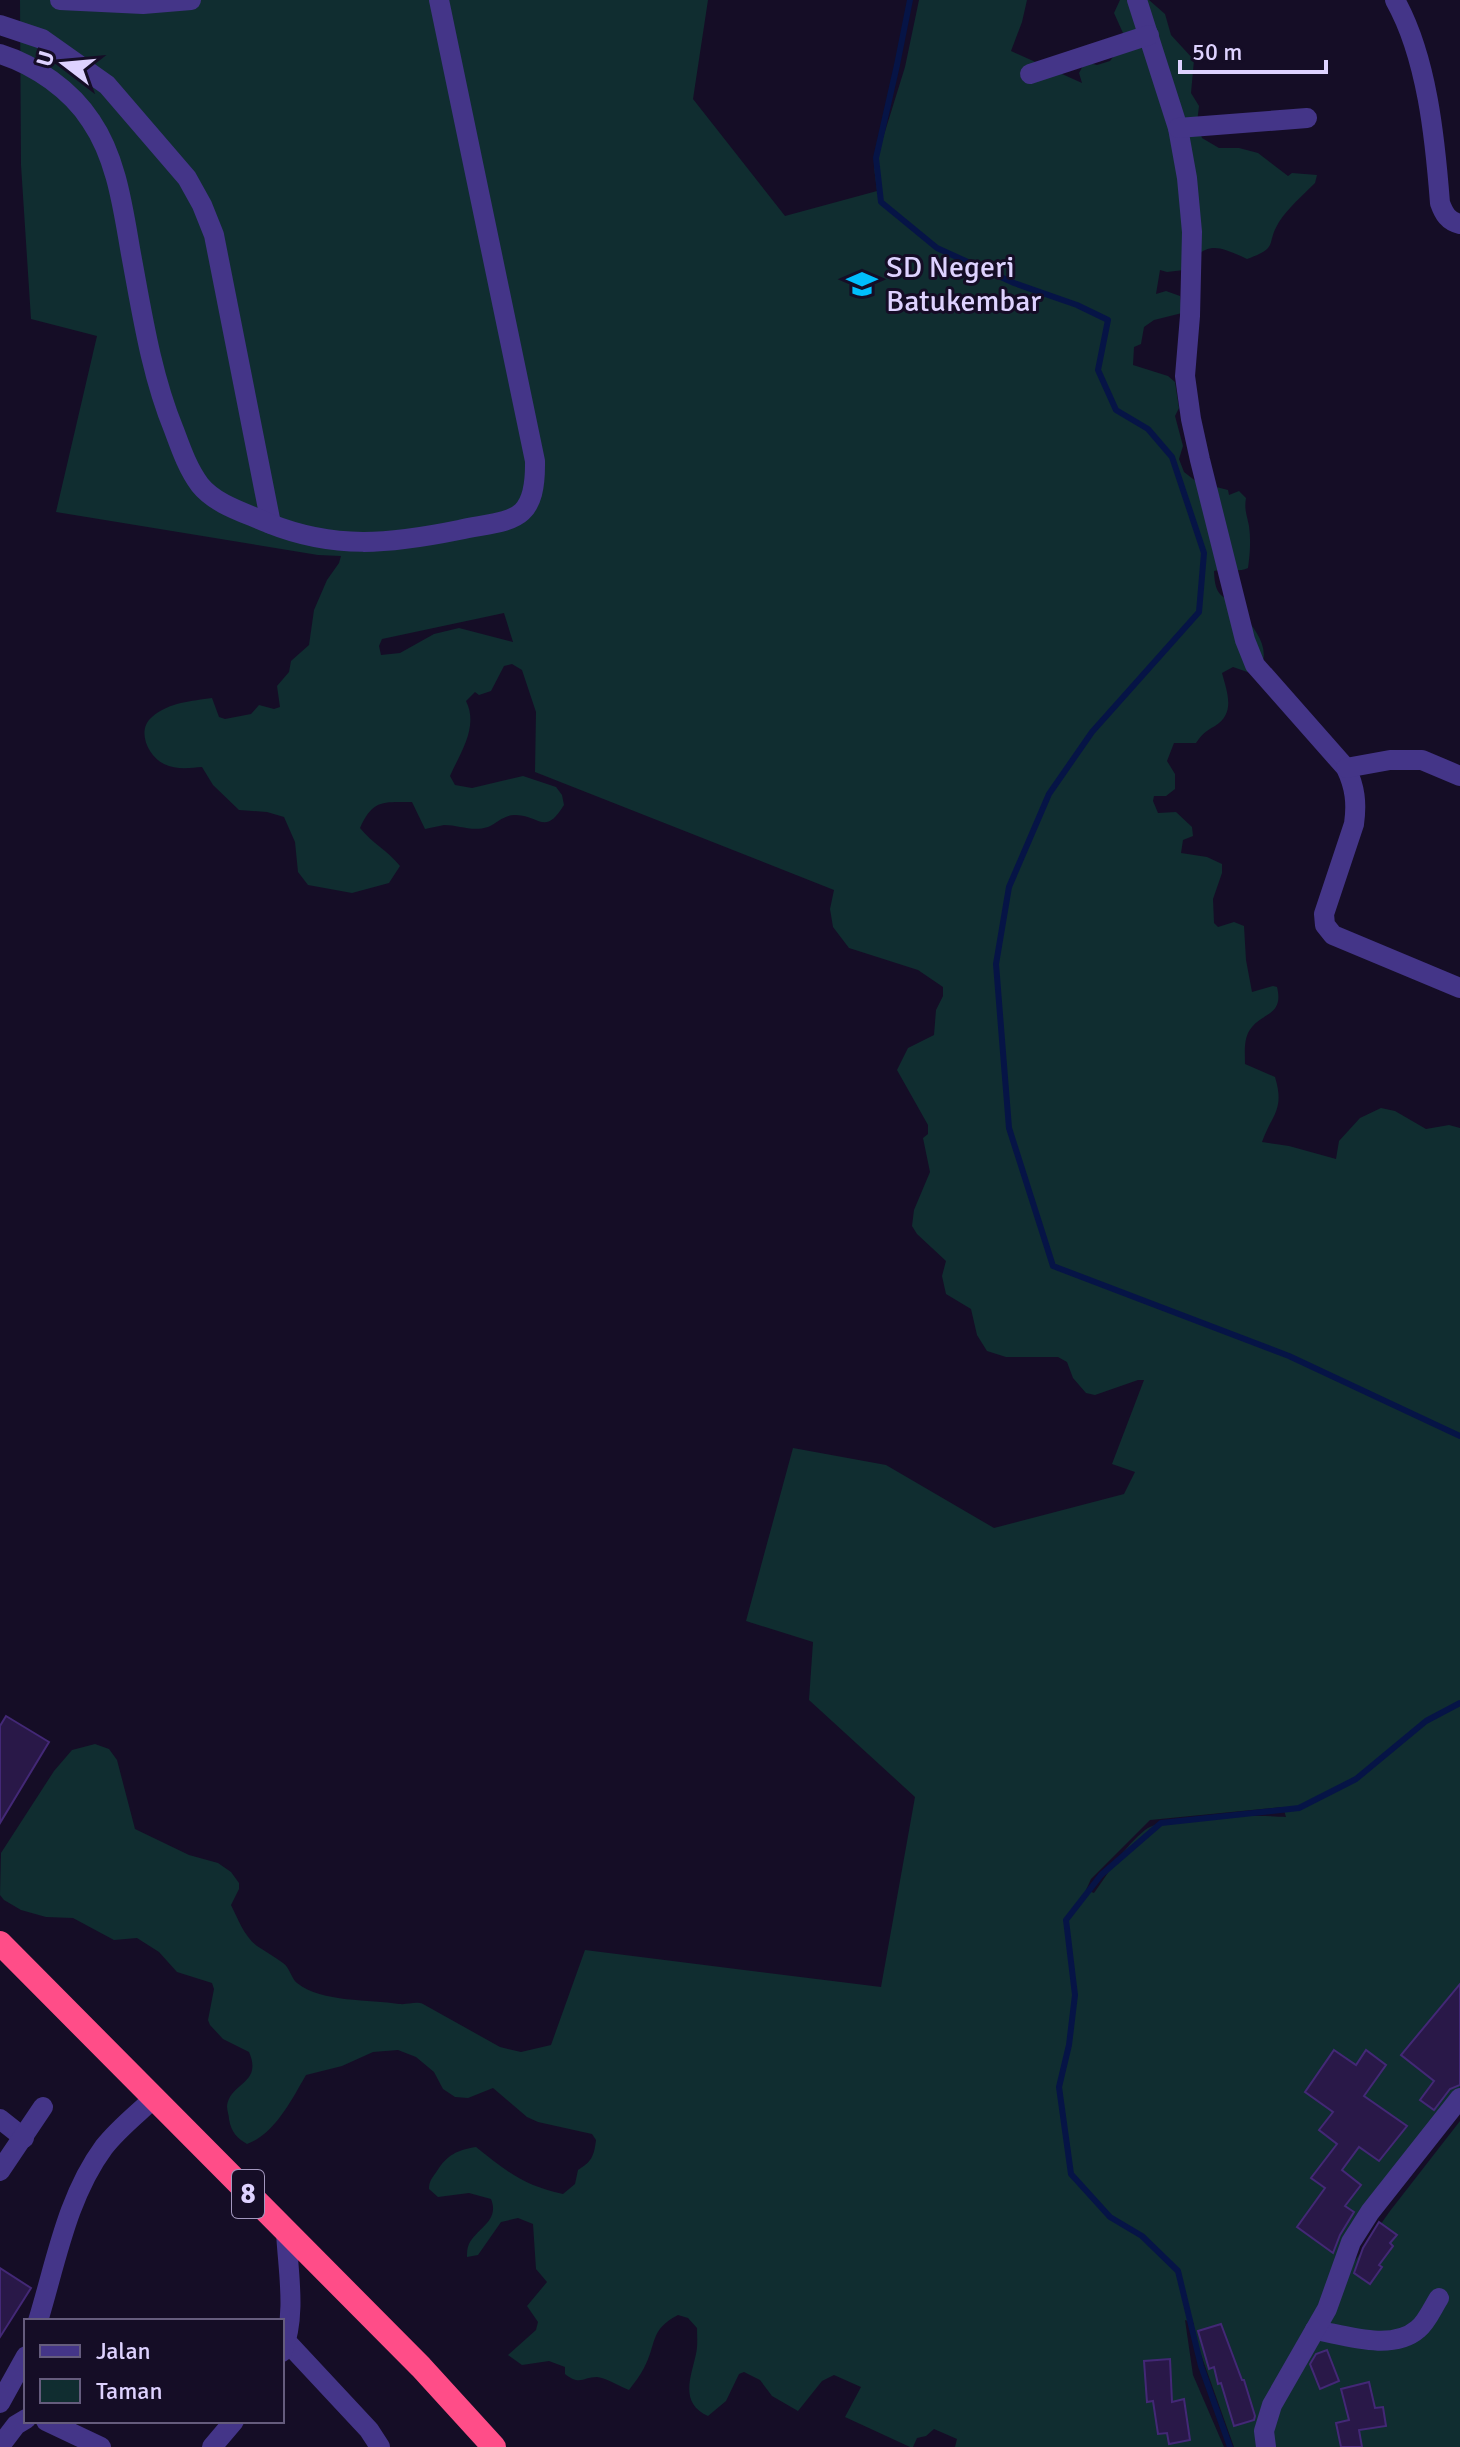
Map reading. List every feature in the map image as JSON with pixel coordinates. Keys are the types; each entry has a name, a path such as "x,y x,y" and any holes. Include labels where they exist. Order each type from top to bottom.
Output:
{"highway":[{"name":"8","path":"2,1950 421,2367 494,2447"}],"street":[{"path":"60,0 143,4 191,0"},
{"path":"0,54 48,77 92,121 120,191 144,326 163,403 186,462 201,487 227,506 294,533 359,544 413,540 511,519 527,508 536,488 535,461 439,0"},
{"path":"1137,0 1178,128 1187,178 1192,232 1185,376 1191,419 1245,640 1255,665 1346,768 1353,783 1354,824 1324,914 1325,925 1333,935 1460,988"},
{"path":"1395,0 1418,58 1429,113 1440,203 1444,214 1452,222 1460,224"},
{"path":"0,25 42,39 107,85 187,178 202,205 214,235 271,524"},
{"path":"1030,74 1149,35"},
{"path":"1178,128 1307,118"},
{"path":"1346,768 1390,760 1422,760 1460,776"},
{"path":"1266,2447 1264,2431 1272,2405 1327,2309 1351,2242 1370,2212 1460,2098"},
{"path":"39,2319 83,2182 96,2158 117,2131 153,2099"},
{"path":"0,2171 43,2107"},
{"path":"0,2119 24,2138"},
{"path":"286,2232 290,2316 284,2347 369,2430 380,2447"},
{"path":"1315,2330 1382,2341 1397,2340 1418,2330 1439,2298"},
{"path":"0,2403 24,2360"},
{"path":"0,2446 16,2425 24,2420"},
{"path":"50,2423 101,2447"},
{"path":"212,2447 232,2423"}],"green space":[{"path":"20,0 708,0 693,99 785,216 877,191 874,167 905,67 919,0 1027,0 1011,51 1082,83 1079,73 1085,62 1097,65 1110,61 1122,45 1123,33 1114,13 1120,0 1149,0 1165,14 1171,35 1194,60 1191,93 1199,106 1197,123 1202,138 1219,148 1239,148 1258,153 1288,176 1292,173 1317,175 1315,183 1279,222 1270,245 1264,251 1247,259 1212,248 1199,254 1184,270 1160,270 1156,294 1166,291 1180,296 1182,313 1154,320 1144,327 1141,344 1134,347 1133,365 1168,376 1175,382 1179,408 1175,416 1183,446 1179,459 1184,472 1197,482 1228,490 1229,495 1239,491 1246,498 1250,536 1248,568 1214,571 1215,580 1221,595 1245,606 1243,614 1262,643 1264,658 1256,675 1233,667 1222,673 1228,702 1226,715 1196,743 1174,743 1167,761 1175,774 1175,789 1166,796 1154,796 1153,801 1158,813 1176,812 1192,827 1193,836 1183,840 1181,853 1207,857 1222,864 1213,899 1214,923 1218,927 1234,922 1244,926 1252,992 1277,987 1278,1003 1252,1027 1245,1045 1245,1064 1275,1077 1278,1088 1278,1105 1262,1142 1336,1159 1339,1141 1360,1118 1381,1108 1395,1111 1426,1129 1449,1125 1460,1128 1460,2113 1399,2185 1335,2278 1260,2447 1234,2447 1194,2335 1194,2323 1185,2320 1193,2375 1224,2447 955,2447 957,2439 934,2429 926,2436 917,2438 910,2447 845,2417 861,2387 834,2375 822,2381 798,2411 772,2396 760,2380 744,2372 739,2374 726,2401 708,2416 693,2404 689,2389 697,2347 697,2328 688,2318 678,2315 658,2332 644,2368 629,2390 597,2377 574,2380 565,2374 565,2367 549,2361 522,2365 508,2355 536,2330 538,2322 527,2306 547,2282 536,2269 533,2224 518,2218 501,2222 478,2255 467,2257 469,2244 490,2219 491,2199 469,2193 438,2197 429,2189 430,2184 449,2157 476,2147 516,2176 537,2187 563,2194 575,2184 578,2170 593,2155 596,2140 592,2134 527,2117 493,2088 468,2098 455,2097 443,2089 434,2072 416,2057 398,2050 373,2052 342,2066 306,2075 274,2124 247,2144 233,2131 227,2106 229,2098 249,2077 252,2063 249,2052 223,2039 210,2025 212,1983 177,1972 159,1952 137,1938 114,1940 73,1918 46,1917 21,1910 0,1895 1,1853 54,1771 72,1750 95,1744 109,1749 117,1760 135,1829 189,1855 218,1863 231,1872 239,1883 239,1889 231,1905 248,1937 285,1965 297,1983 319,1994 423,2004 500,2047 521,2052 551,2045 585,1950 881,1987 915,1797 809,1700 813,1642 746,1621 793,1448 886,1465 994,1528 1124,1494 1135,1472 1112,1464 1144,1380 1095,1395 1086,1393 1073,1378 1067,1362 1058,1357 1006,1357 987,1351 977,1335 971,1309 946,1294 942,1276 946,1261 912,1226 914,1210 930,1172 923,1138 928,1134 928,1125 897,1070 908,1048 934,1035 936,1010 943,996 943,987 918,970 849,948 833,927 830,909 834,890 535,772 536,712 522,670 512,664 504,666 491,691 479,695 475,692 466,701 469,730 450,776 455,785 472,788 523,776 556,787 564,805 547,822 512,815 482,828 444,825 425,829 412,802 380,804 370,812 360,828 400,866 389,883 352,893 308,885 298,872 295,842 284,817 239,810 213,785 202,767 173,767 153,755 146,742 147,722 173,705 212,698 219,717 225,719 251,714 259,705 274,709 280,707 277,686 289,672 291,661 309,645 314,610 341,556 318,555 56,512 97,336 31,319 21,165","holes":["504,613 513,642 459,628 434,634 400,653 381,655 379,646 382,639","1283,1807 1286,1817 1212,1816 1156,1824 1130,1844 1094,1893 1086,1890 1091,1879 1150,1820"]},
{"path":"1460,2121 1460,2447 1272,2447 1268,2420 1352,2265"}],"building":[{"path":"6,1716 49,1742 0,1823 0,1726"},
{"path":"1460,1984 1460,2085 1450,2089 1434,2110 1420,2100 1434,2081 1401,2055"},
{"path":"1334,2050 1356,2065 1366,2050 1386,2065 1364,2096 1407,2126 1379,2161 1359,2147 1342,2170 1361,2185 1345,2206 1354,2212 1333,2253 1297,2227 1325,2188 1311,2178 1337,2144 1319,2130 1333,2112 1305,2092"},
{"path":"1379,2222 1397,2235 1370,2284 1354,2273 1363,2248"},
{"path":"0,2268 31,2288 0,2337"},
{"path":"1221,2324 1255,2416 1254,2420 1234,2426 1214,2367 1209,2369 1198,2331"},
{"path":"1327,2350 1339,2381 1320,2389 1310,2364 1316,2354"},
{"path":"1170,2359 1172,2402 1184,2399 1190,2440 1169,2444 1167,2433 1158,2434 1153,2401 1147,2402 1144,2361"},
{"path":"1369,2382 1375,2408 1383,2407 1386,2426 1359,2430 1362,2447 1341,2447 1336,2423 1349,2420 1341,2389"}],"waterway":[{"path":"910,0 876,158 881,202 937,248 1108,320 1098,370 1116,410 1148,429 1172,457 1204,553 1199,612 1092,732 1049,794 1009,887 996,964 1009,1128 1053,1266 1289,1356 1460,1436"},
{"path":"1230,2447 1201,2366 1178,2271 1142,2236 1110,2217 1071,2174 1059,2087 1069,2045 1075,1995 1066,1920 1101,1875 1161,1823 1299,1808 1356,1779 1426,1721 1460,1703"}],"place":[{"name":"SD Negeri Batukembar","path":"862,284"}]}
